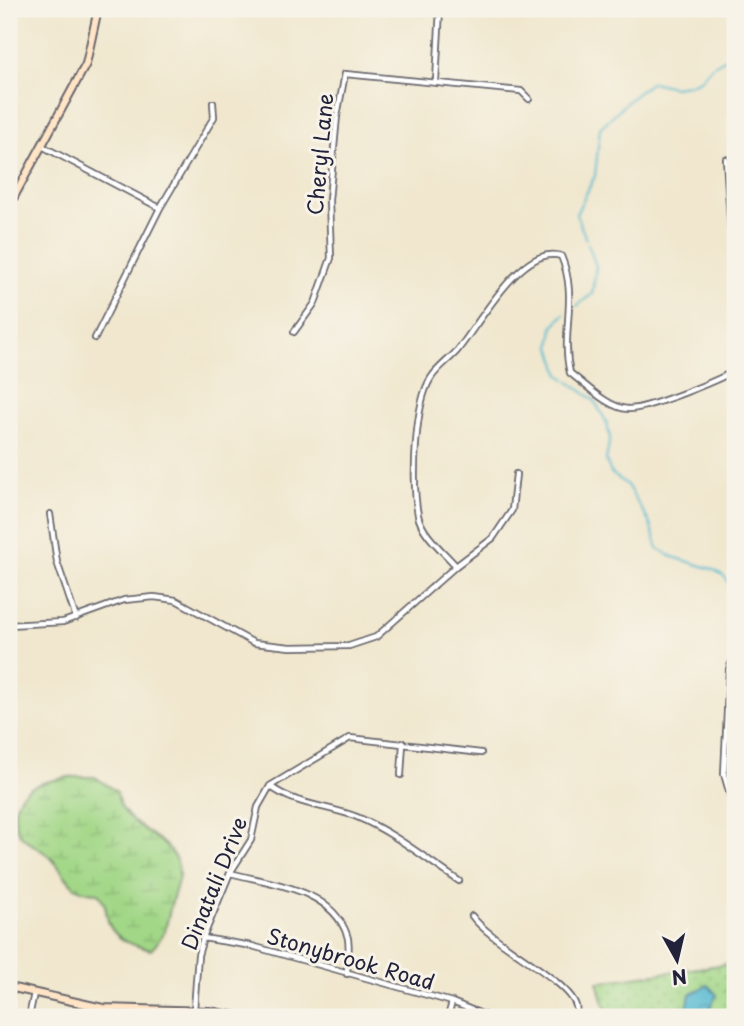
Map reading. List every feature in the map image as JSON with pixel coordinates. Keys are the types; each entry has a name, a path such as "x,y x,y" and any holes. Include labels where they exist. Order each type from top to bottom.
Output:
{"main road":[{"path":"9,206 86,64 98,9"},
{"path":"9,987 103,1007 177,1014 194,1010 243,1017"}],"street":[{"path":"436,81 440,9"},
{"name":"Cheryl Lane","path":"294,332 315,303 331,258 330,200 342,79 345,74 521,90 529,99"},
{"path":"95,338 160,208 214,117 213,103"},
{"path":"42,146 160,208"},
{"path":"726,159 733,222 735,294"},
{"path":"456,566 418,518 416,444 423,400 430,378 456,352 498,293 540,255 552,253 561,256 565,269 571,303 565,347 569,373 613,405 628,409 735,370"},
{"path":"9,625 48,624 76,618 124,600 154,597 176,600 254,643 290,647 349,646 376,637 505,525 512,510 516,474"},
{"path":"50,514 57,562 76,618"},
{"path":"735,654 729,668 724,774 735,813"},
{"path":"458,881 380,828 336,809 285,797 271,786 349,738 481,753"},
{"path":"401,775 402,743"},
{"name":"Dinatali Drive","path":"194,1010 198,955 203,938 230,873 240,853 251,840 258,807 271,786"},
{"path":"230,873 307,894 325,904 341,922 348,938 347,974"},
{"path":"472,916 488,934 513,950 567,993 576,1006 575,1017"},
{"name":"Stonybrook Road","path":"203,938 252,946 452,1002 489,1017"},
{"path":"29,1017 34,993"},
{"path":"448,1017 452,1002"}],"green space":[{"path":"69,777 95,777 117,792 120,805 128,816 161,841 177,862 179,875 166,928 151,950 127,942 116,935 109,924 105,906 98,893 74,886 49,856 25,839 18,830 15,812 21,795 34,786"},
{"path":"735,963 735,1017 608,1017 598,982"}],"water":[{"path":"708,985 717,995 705,1017 691,1017 687,1009 690,994"}],"waterway":[{"path":"586,239 576,214 595,176 600,128 652,82 673,87 688,85 700,80 712,66 735,53"},
{"path":"577,306 592,294 596,266 588,244"},
{"path":"564,314 553,326 551,347 560,375 594,400 607,423 610,438 606,460 611,473 627,485 649,522 658,548 670,556 712,569 724,576 735,591"}]}
